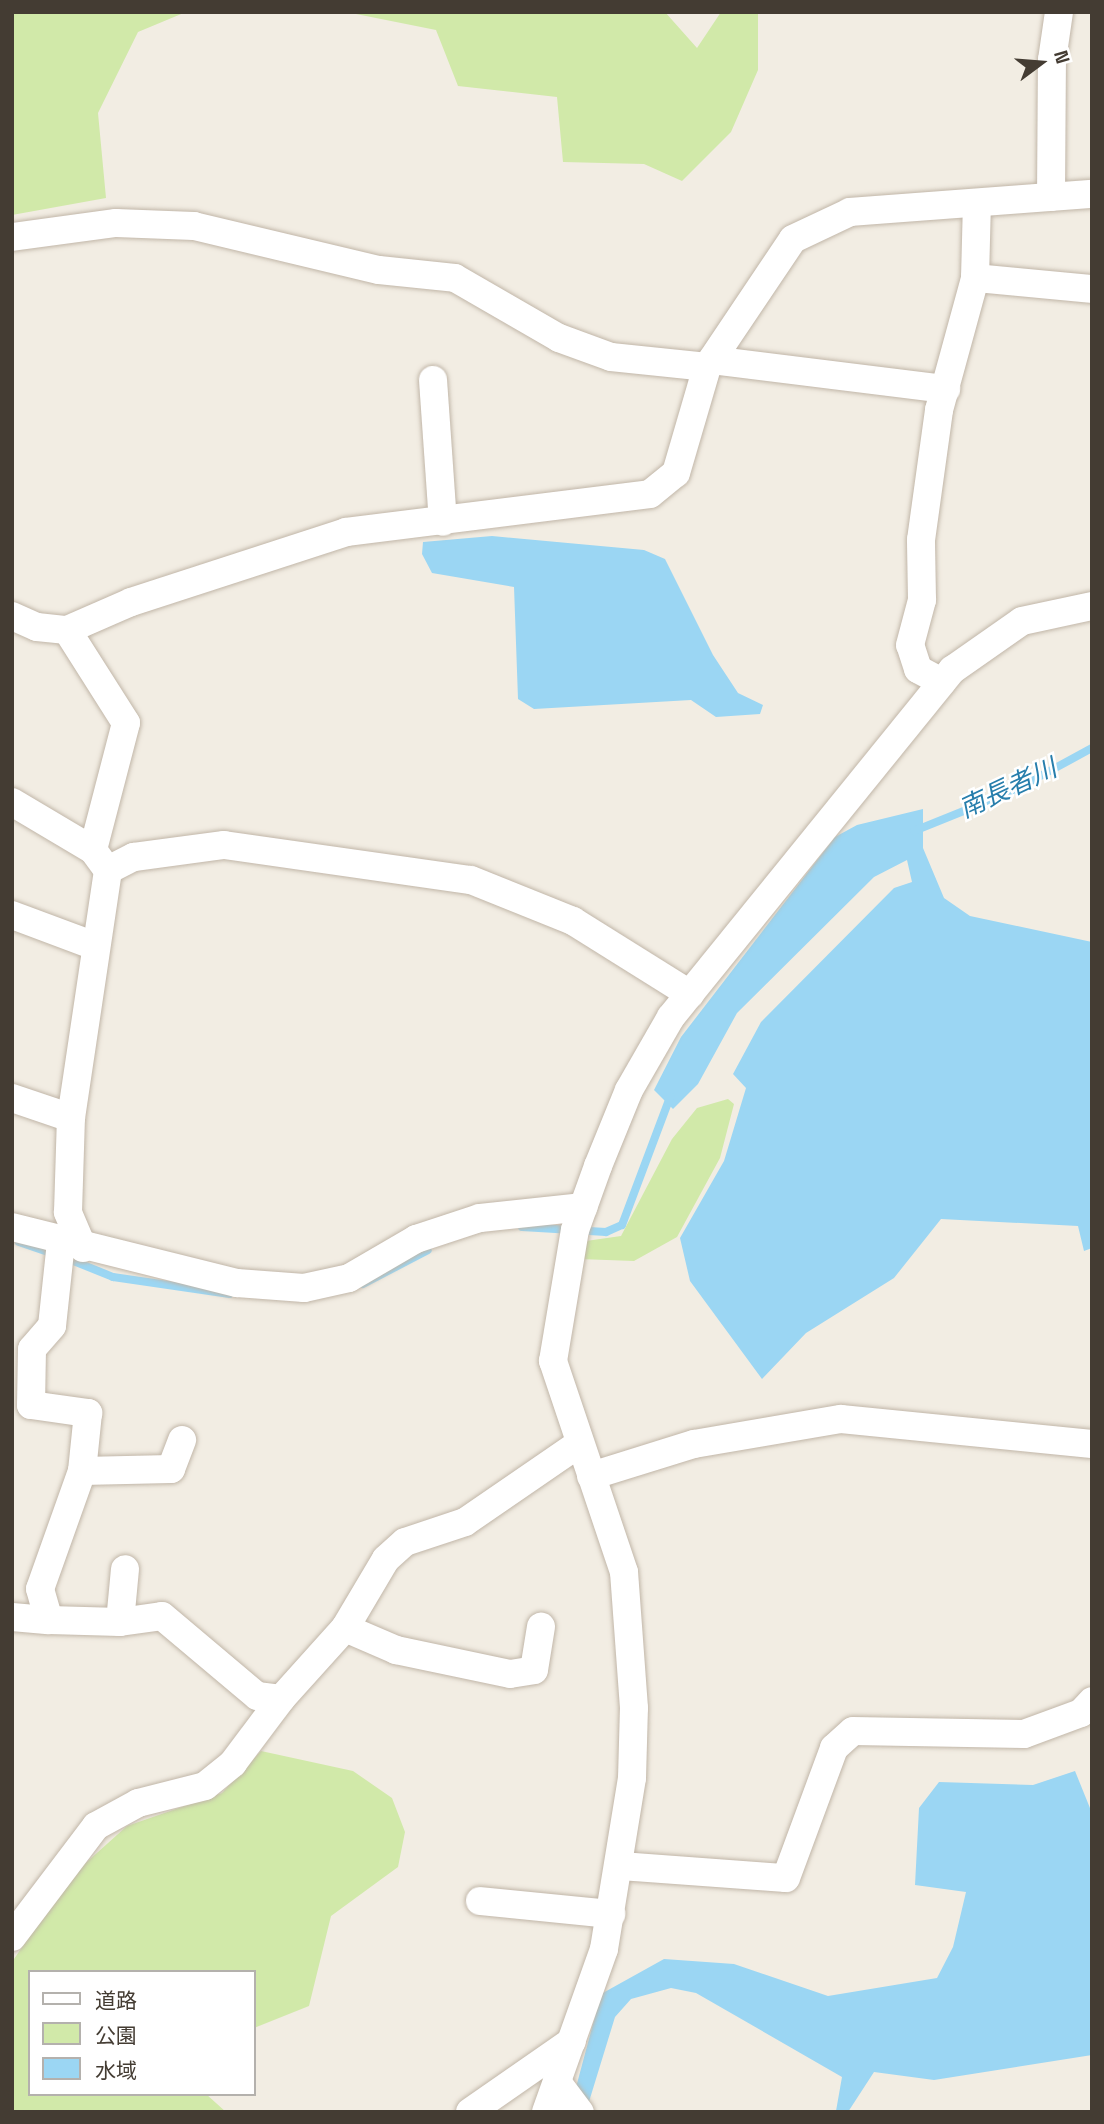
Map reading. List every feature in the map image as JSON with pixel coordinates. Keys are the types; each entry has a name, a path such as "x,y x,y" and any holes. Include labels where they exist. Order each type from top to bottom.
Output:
{"street":[{"path":"1051,197 1052,61 1059,12"},
{"path":"12,616 37,627 67,630 131,602 346,532 443,522 650,494 676,473 709,364 793,239 850,212 1092,194"},
{"path":"942,682 918,669 910,645 922,600 920,540 946,389 975,278 977,203"},
{"path":"12,237 116,223 194,226 379,270 455,278 559,338 611,357 709,364 946,389"},
{"path":"975,278 1092,289"},
{"path":"433,380 443,522"},
{"path":"546,2112 572,2042 611,1914 621,1866 633,1755 631,1626 624,1572 591,1476 577,1445 553,1362 554,1334 583,1207 629,1090 690,993 942,682 974,649 1022,621 1092,606"},
{"path":"49,1620 40,1588 82,1471 88,1413 21,1405 32,1349 52,1326 72,1245 68,1212 71,1118 94,946 100,860 126,723 67,630"},
{"path":"12,802 100,860 224,845 471,880 573,921 690,993"},
{"path":"12,915 94,946"},
{"path":"12,1098 71,1118"},
{"path":"12,1227 72,1245 237,1283 304,1289 349,1278 416,1239 480,1218 583,1207"},
{"path":"591,1476 694,1444 841,1419 1092,1444"},
{"path":"82,1471 171,1469 182,1440"},
{"path":"12,1937 96,1826 138,1803 205,1786 233,1763 281,1699 345,1628 386,1559 405,1542 465,1522 577,1445"},
{"path":"120,1622 125,1569"},
{"path":"12,1617 120,1622 162,1616 257,1696 281,1699"},
{"path":"345,1628 396,1650 510,1674 534,1670 541,1627"},
{"path":"621,1866 786,1878 834,1748 853,1731 1024,1734 1081,1713 1092,1700"},
{"path":"480,1901 611,1914"},
{"path":"470,2112 572,2042"},
{"path":"557,2082 580,2112"}],"green space":[{"path":"12,12 186,12 138,32 98,113 106,198 12,215"},
{"path":"346,12 665,12 697,48 721,12 758,12 758,70 731,132 682,181 644,164 563,162 557,97 458,86 436,30"},
{"path":"728,1099 734,1104 720,1158 677,1237 634,1261 579,1259 586,1241 621,1236 672,1139 697,1108"},
{"path":"261,1751 353,1771 392,1798 405,1832 398,1867 331,1916 309,2006 256,2027 256,1970 28,1970 28,2096 208,2096 226,2112 12,2112 12,1962 69,1878 127,1826 222,1793"}],"water":[{"path":"492,536 644,550 665,559 713,655 738,693 763,705 760,714 716,717 691,700 534,709 518,699 514,587 432,573 422,554 423,542"},
{"path":"923,809 923,848 944,898 970,916 1092,942 1092,1248 1084,1251 1078,1226 941,1219 894,1278 806,1333 762,1379 690,1281 680,1238 724,1161 746,1088 733,1074 761,1022 894,888 912,882 907,860 874,877 737,1013 698,1084 673,1109 654,1090 681,1037 835,837 857,825"},
{"path":"1075,1771 1092,1813 1092,2055 934,2080 874,2072 848,2112 841,2112 836,2111 842,2077 696,1993 671,1988 631,1999 615,2017 588,2105 575,2091 601,1994 664,1959 734,1964 828,1996 937,1978 953,1947 966,1892 915,1885 919,1808 939,1782 1033,1785"}],"waterway":[{"name":"南長者川","path":"914,831 1011,792 1092,748"},
{"path":"522,1227 606,1232 622,1225 670,1097"},
{"path":"19,1242 53,1254"},
{"path":"363,1284 428,1250"},
{"path":"66,1258 113,1277 230,1294"}]}
